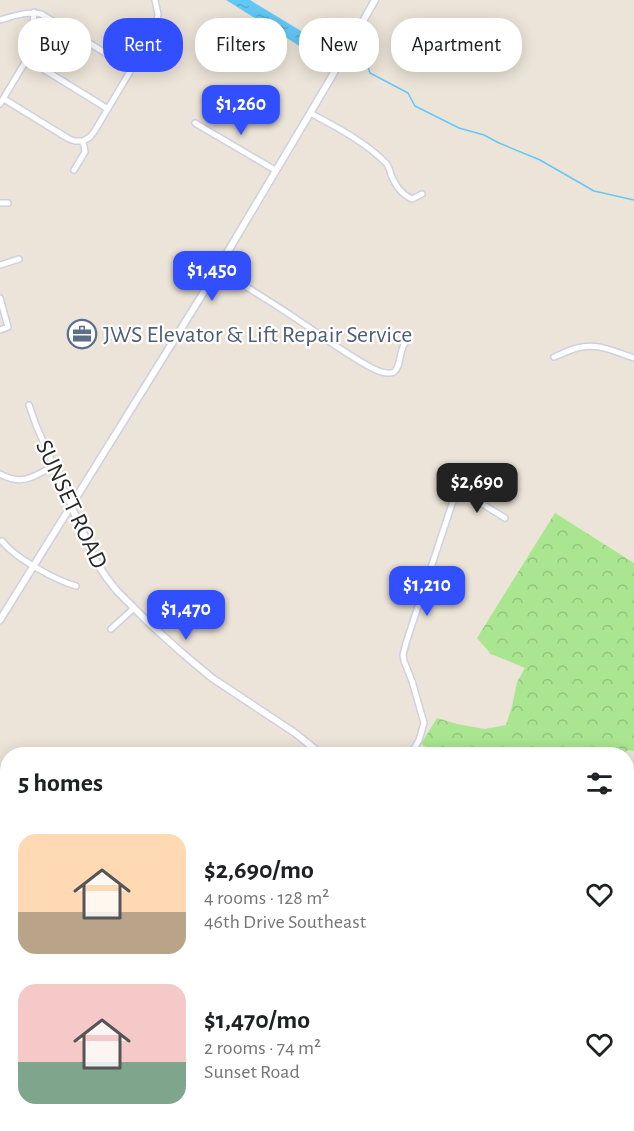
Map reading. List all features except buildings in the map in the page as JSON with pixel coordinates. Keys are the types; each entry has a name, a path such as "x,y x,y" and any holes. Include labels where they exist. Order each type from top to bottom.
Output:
{"street":[{"path":"155,0 157,18"},
{"path":"0,620 218,269 375,0"},
{"path":"34,12 34,18"},
{"path":"0,20 20,14 34,12 41,14 103,51"},
{"path":"20,72 2,101 75,141 83,141 94,132 130,72"},
{"path":"47,72 108,109"},
{"path":"310,113 338,127 387,164 399,190 408,198 412,200 422,194"},
{"path":"195,123 275,170"},
{"path":"74,170 85,152 83,141"},
{"path":"0,203 8,203"},
{"path":"0,265 19,260"},
{"path":"218,269 374,369 386,373 396,370 401,348 405,343"},
{"path":"0,298 8,327 0,330"},
{"path":"554,357 584,346 594,346 634,358"},
{"name":"SUNSET ROAD","path":"29,405 53,466 97,563 117,591 212,678 312,747"},
{"path":"0,474 11,480 24,480 53,466"},
{"path":"415,747 424,723 403,656 456,492 467,470"},
{"path":"456,492 466,494 505,519"},
{"path":"2,541 9,550 34,566 63,583 76,586"},
{"path":"111,629 134,608"}],"green space":[{"path":"555,513 634,563 634,747 426,747 421,744 437,718 485,729 506,725 517,682 525,668 491,654 477,638"}],"water":[{"path":"226,0 250,0 280,18 255,18"},
{"path":"287,22 299,30 299,46 287,38"}],"waterway":[{"path":"370,72 408,93 415,106 459,128 484,135 540,160 594,191 634,200"}],"place":[{"name":"JWS Elevator & Lift Repair Service","path":"82,334"}]}
